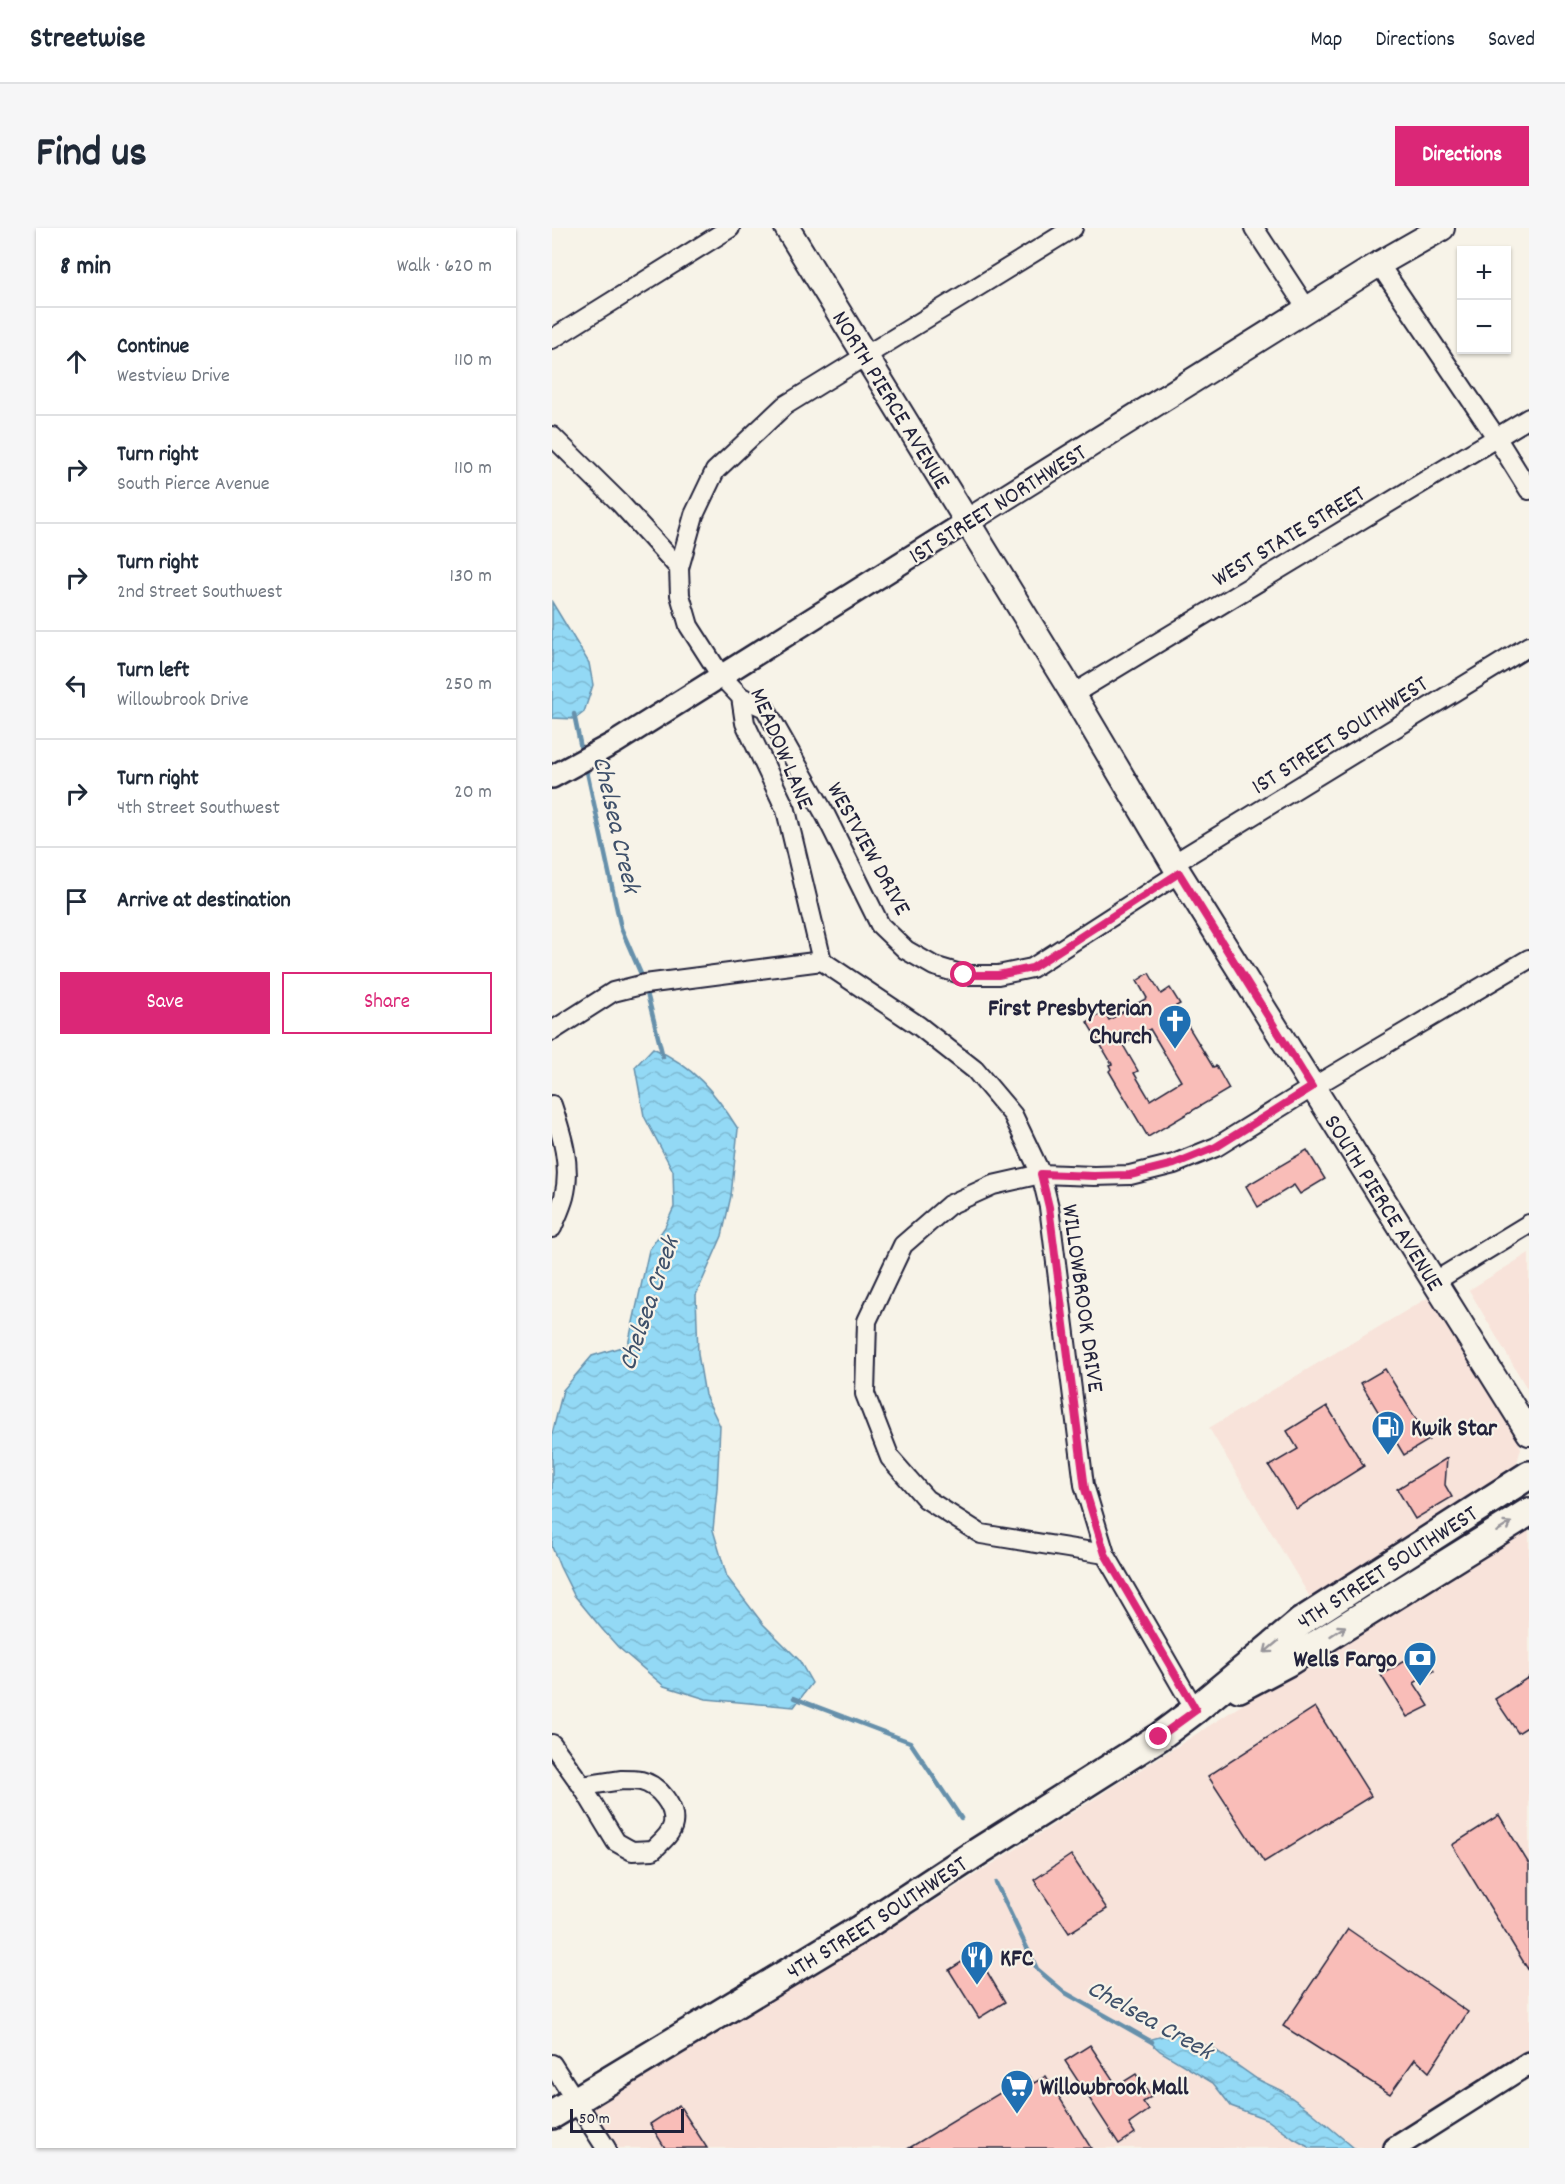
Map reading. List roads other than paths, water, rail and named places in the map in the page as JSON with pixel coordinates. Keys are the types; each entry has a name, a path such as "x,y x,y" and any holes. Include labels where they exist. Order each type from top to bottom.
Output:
{"main road":[{"name":"NORTH PIERCE AVENUE","path":"787,228 1073,694"},
{"name":"1ST STREET NORTHWEST","path":"968,521 1379,264 1442,228"},
{"name":"SOUTH PIERCE AVENUE","path":"1073,694 1176,868 1529,1433"},
{"name":"4TH STREET SOUTHWEST","path":"552,2115 860,1929 1159,1737 1196,1710 1302,1621 1529,1475"},
{"name":"4TH STREET SOUTHWEST","path":"1196,1710 1288,1662 1529,1512"}],"street":[{"path":"552,339 730,228"},
{"name":"MEADOW LANE","path":"822,961 786,810 745,723 741,697 721,676 689,626 680,595 679,568 694,515 715,471 784,406 1073,228"},
{"path":"1254,228 1307,309"},
{"path":"1379,264 1496,437 1529,490"},
{"name":"WEST STATE STREET","path":"1073,694 1529,417"},
{"path":"552,436 620,503 679,568"},
{"name":"1ST STREET NORTHWEST","path":"552,777 616,742 968,521"},
{"name":"1ST STREET SOUTHWEST","path":"1176,868 1529,646"},
{"name":"WESTVIEW DRIVE","path":"741,697 765,708 826,816 880,925 906,950 934,966 964,975 998,975 1032,968 1176,868"},
{"path":"1105,1554 981,1534 926,1499 890,1458 865,1394 867,1321 903,1245 949,1204 993,1185 1041,1174 1130,1175 1174,1164 1216,1147 1312,1087 1529,959"},
{"path":"552,1031 613,992 645,984 822,961"},
{"name":"WILLOWBROOK DRIVE","path":"822,961 919,1026 975,1070 1013,1115 1041,1174 1049,1207 1084,1485 1105,1554 1196,1710"},
{"path":"552,1105 562,1133 567,1166 564,1197 552,1228"},
{"path":"1434,1282 1529,1224"},
{"path":"552,1744 582,1786 616,1842 632,1851 653,1850 667,1837 673,1824 669,1805 658,1789 642,1781 622,1780 582,1786"},
{"path":"1395,2148 1529,2063"},
{"path":"552,2064 606,2148"}],"water":[{"path":"552,602 589,663 593,685 584,712 575,719 552,718"},
{"path":"653,1048 680,1063 702,1081 721,1103 738,1129 731,1196 722,1236 696,1295 698,1354 705,1395 720,1426 713,1530 727,1577 763,1624 799,1660 812,1683 794,1707 706,1699 664,1686 618,1647 574,1595 552,1547 552,1434 563,1390 592,1356 628,1345 649,1250 665,1227 674,1207 673,1171 644,1116 635,1067"},
{"path":"1174,2033 1214,2049 1257,2079 1282,2091 1309,2110 1354,2148 1310,2148 1266,2119 1231,2106 1213,2083 1160,2051 1148,2040"}],"waterway":[{"name":"Chelsea Creek","path":"574,714 582,753"},
{"name":"Chelsea Creek","path":"586,767 621,928 644,981"},
{"name":"Chelsea Creek","path":"646,989 663,1057"},
{"name":"Chelsea Creek","path":"794,1698 910,1742 961,1818"},
{"name":"Chelsea Creek","path":"996,1883 1037,1969 1064,1992 1152,2042"}],"place":[{"name":"First Presbyterian Church","path":"1175,1050"},
{"name":"Kwik Star","path":"1388,1456"},
{"name":"Wells Fargo","path":"1420,1687"},
{"name":"KFC","path":"977,1986"},
{"name":"Willowbrook Mall","path":"1017,2115"}]}
